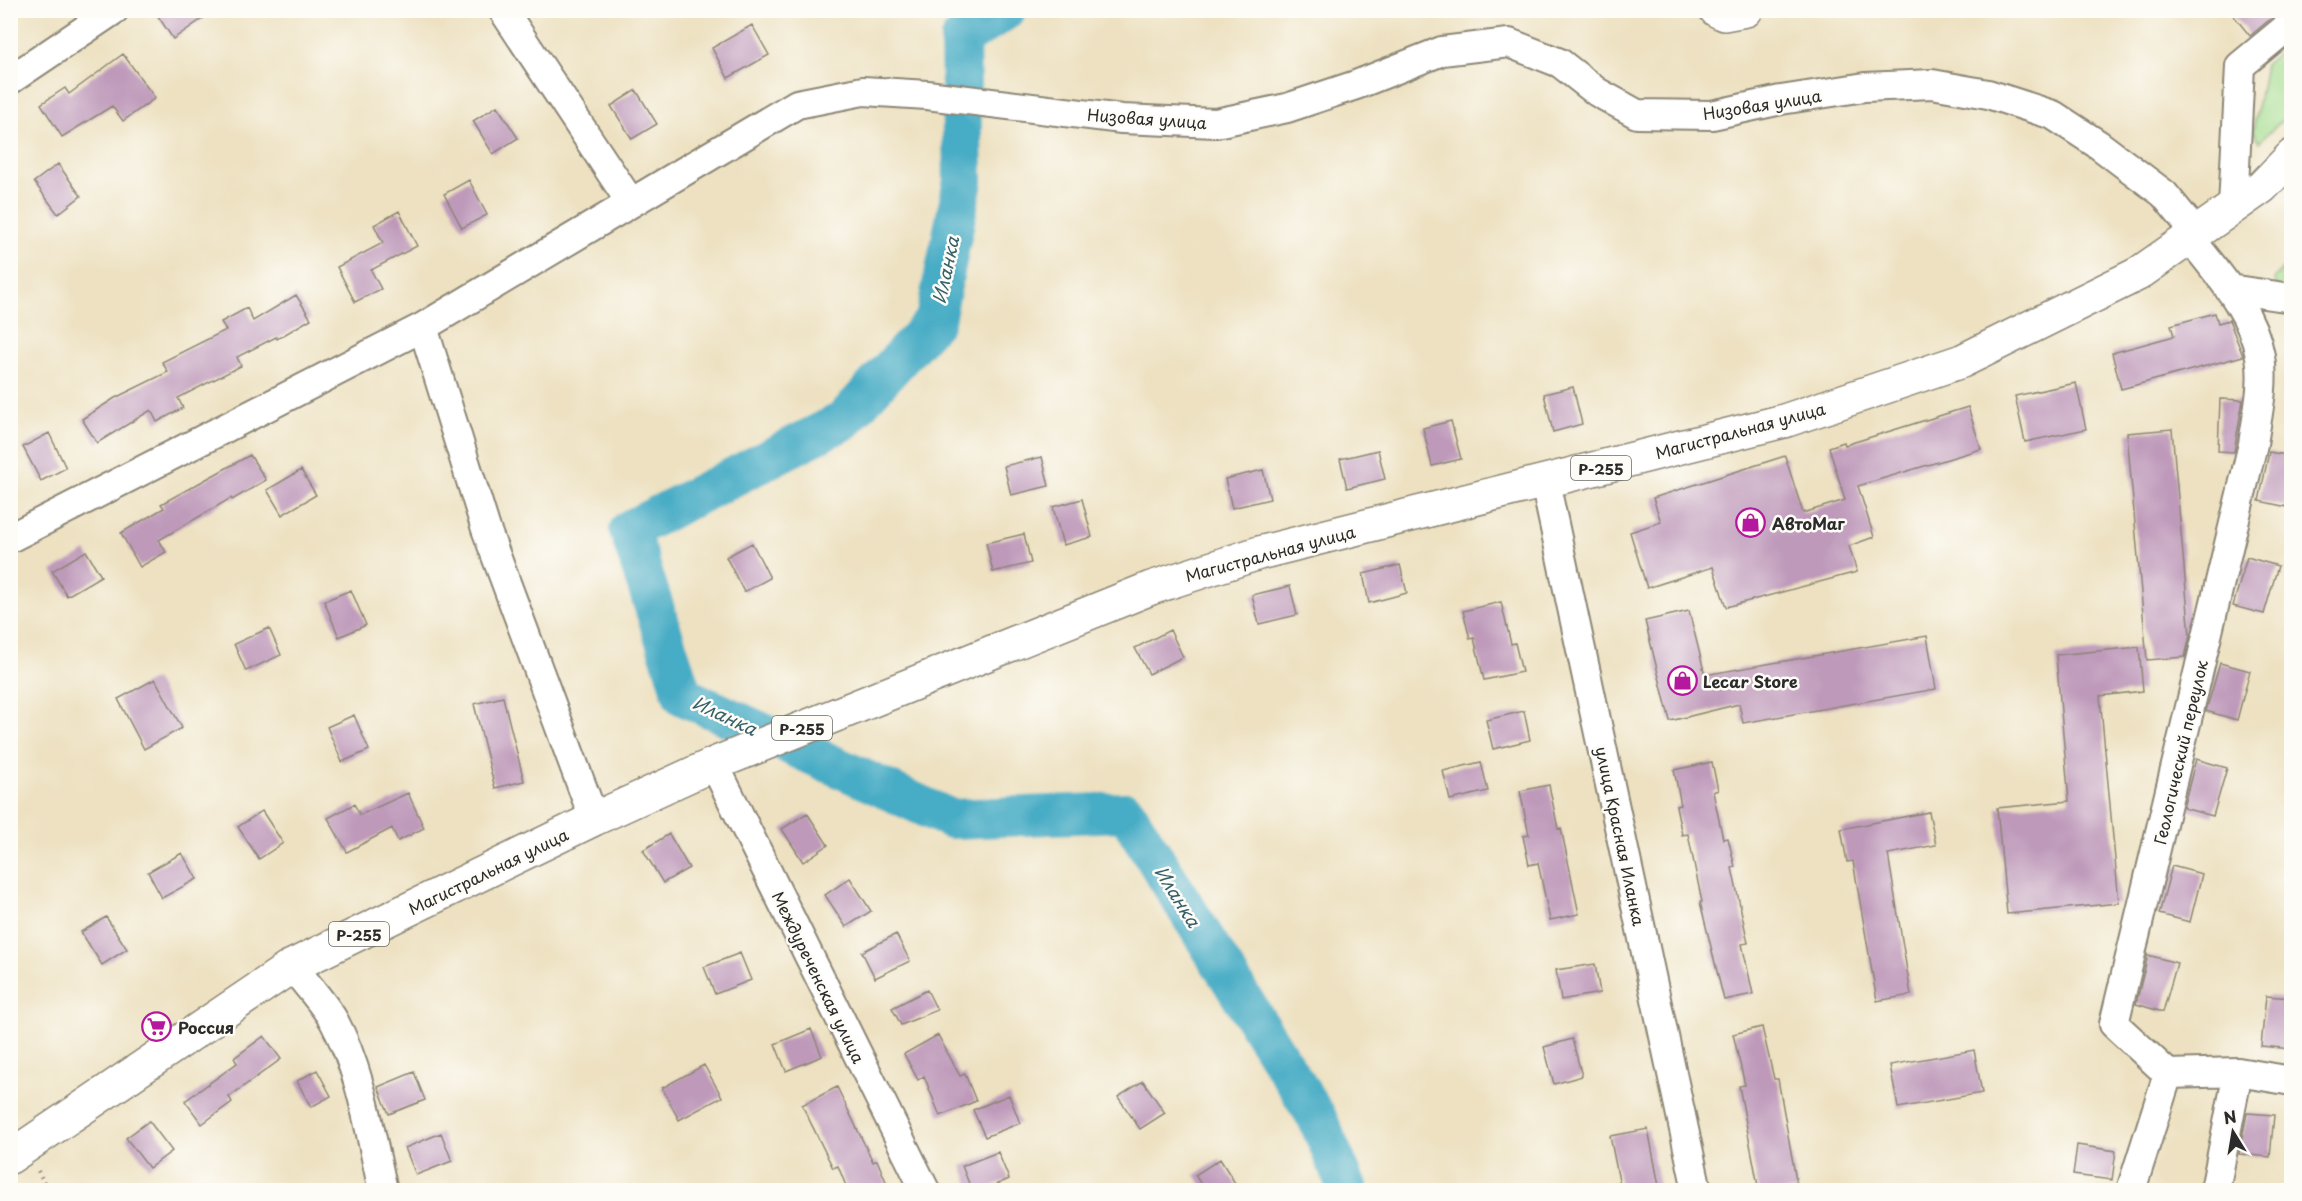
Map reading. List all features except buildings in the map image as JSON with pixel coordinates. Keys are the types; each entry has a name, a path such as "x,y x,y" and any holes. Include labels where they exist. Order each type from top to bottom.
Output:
{"main road":[{"path":"1716,10 1724,14 1746,10"},
{"name":"Магистральная улица","path":"10,1157 292,966 594,819 724,761 871,699 1150,588 1203,570 1259,553 1784,421 1962,361 2138,274 2262,187 2292,156"}],"street":[{"path":"10,80 114,10"},
{"path":"502,10 631,203"},
{"path":"2233,207 2240,66 2292,23"},
{"name":"Низовая улица","path":"10,538 423,327 797,104 863,91 927,95 1122,119 1216,123 1287,108 1356,85 1442,51 1509,43 1560,63 1597,92 1637,114 1712,115 1780,100 1864,87 1932,84 1988,94 2053,115 2099,145 2164,194 2193,235"},
{"name":"Геологический переулок","path":"2168,1074 2114,1024 2253,444 2261,388 2260,358 2254,332 2244,310 2193,235"},
{"path":"2229,289 2292,298"},
{"path":"423,327 486,529 594,819"},
{"name":"улица Красная Иланка","path":"1545,482 1697,1191"},
{"name":"Междуреченская улица","path":"724,761 925,1191"},
{"path":"292,966 333,1019 347,1048 359,1083 383,1191"},
{"path":"2215,1191 2238,1072"},
{"path":"2131,1191 2168,1074 2238,1072 2292,1081"}],"green space":[{"path":"2291,49 2291,112 2259,142 2253,131 2265,65 2278,53"},
{"path":"2291,258 2291,291 2276,289 2274,280"}],"waterway":[{"name":"Иланка","path":"1006,10 960,40 963,181 935,320 843,421 629,530 683,696 951,819 1126,812 1317,1118 1348,1190"}],"place":[{"name":"АвтоМаг","path":"1751,523"},
{"name":"Lecar Store","path":"1682,681"},
{"name":"Россия","path":"157,1027"}]}
